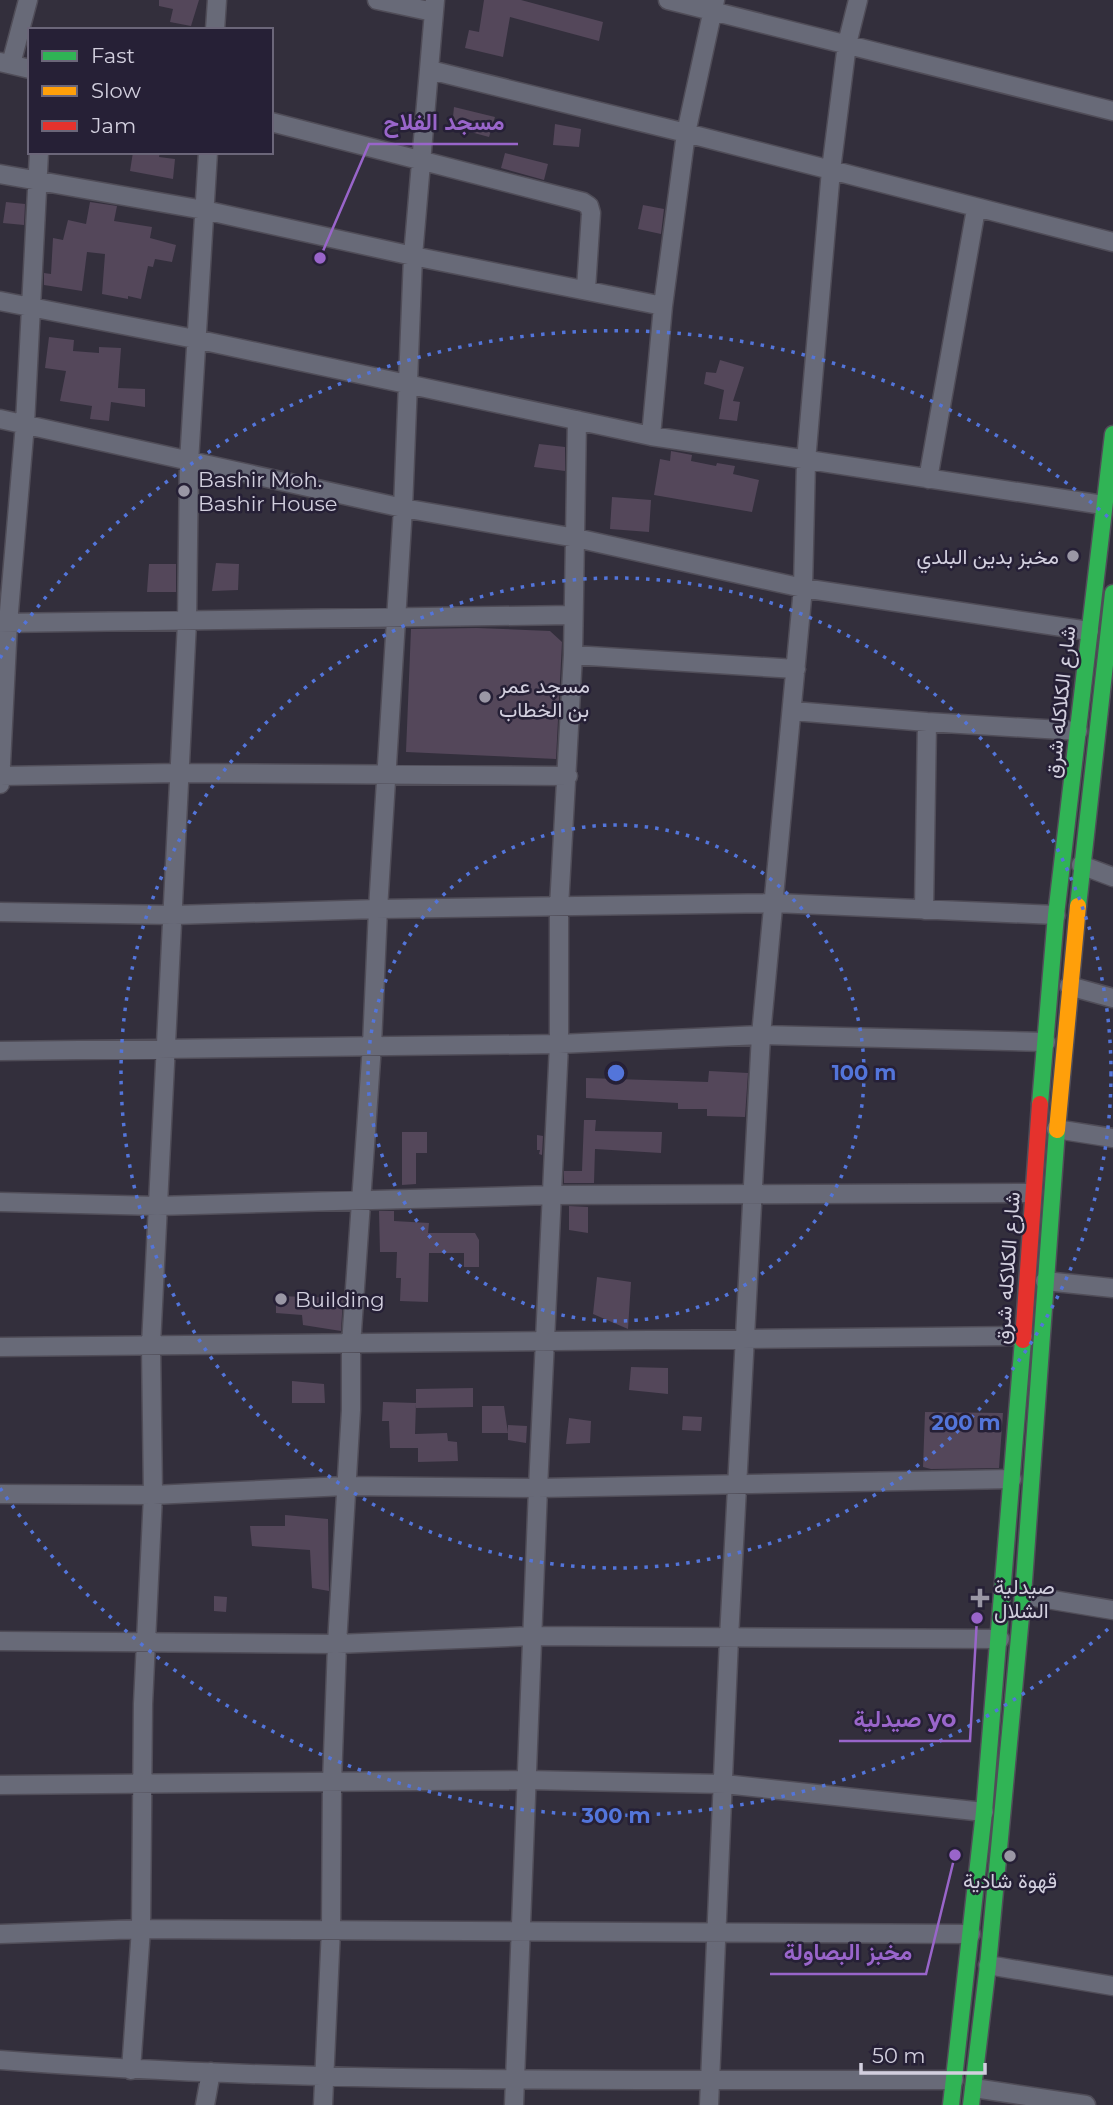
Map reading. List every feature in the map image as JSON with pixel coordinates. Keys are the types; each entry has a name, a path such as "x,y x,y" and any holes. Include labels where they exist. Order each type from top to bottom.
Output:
{"street":[{"path":"28,0 5,63 28,69"},
{"path":"215,28 217,0"},
{"path":"323,2105 331,1929 337,1644 351,1410 351,1345 372,1045 403,508 413,256 434,6 377,0"},
{"path":"668,0 714,6 847,44 1113,111"},
{"path":"709,2105 729,1638 761,1035 803,588 806,461 831,170 847,44 858,0"},
{"path":"651,436 663,306 685,133 714,6"},
{"path":"430,70 1113,242"},
{"path":"273,122 583,202 589,206 591,213 586,289"},
{"path":"0,785 9,500 25,424 39,154"},
{"path":"131,2070 141,1929 145,1641 153,1495 151,1345 187,622 189,462 208,154"},
{"path":"0,174 204,211 663,306"},
{"path":"928,479 976,209"},
{"path":"0,301 195,339 651,436 1104,505"},
{"path":"0,419 403,508 576,538 803,588 1089,631"},
{"path":"514,2105 538,1488 559,1044 559,907 573,655 577,420"},
{"name":"شارع الكلاكله شرق","path":"951,2105 984,1812 1000,1639 1032,1193 1056,915 1113,434"},
{"name":"شارع الكلاكله شرق","path":"972,2097 988,1965 1023,1595 1056,1129 1069,986 1081,865 1105,737 1113,593"},
{"path":"4,623 572,615"},
{"path":"573,655 796,669"},
{"path":"793,711 1078,731"},
{"path":"924,910 927,722"},
{"path":"0,776 178,773 568,776"},
{"path":"1081,865 1113,877"},
{"path":"0,912 174,915 775,903 1056,915"},
{"path":"1069,986 1113,998"},
{"path":"0,1051 559,1044 761,1035 1046,1042"},
{"path":"1056,1129 1113,1138"},
{"path":"0,1202 157,1206 552,1195 1032,1193"},
{"path":"1045,1282 1113,1288"},
{"path":"0,1347 1023,1336"},
{"path":"0,1494 153,1495 345,1486 538,1488 1012,1479"},
{"path":"1023,1595 1113,1610"},
{"path":"0,1641 337,1644 533,1636 1000,1639"},
{"path":"0,1785 526,1780 724,1784 984,1812"},
{"path":"0,1934 141,1929 971,1934"},
{"path":"988,1965 1113,1986"},
{"path":"0,2060 131,2070 324,2075 515,2079 954,2080"},
{"path":"205,2105 211,2072"},
{"path":"972,2097 1086,2105"}],"building":[{"path":"159,0 199,0 191,26 170,22 173,9 159,6"},
{"path":"484,0 521,0 603,22 599,41 510,17 503,57 465,48 469,30 479,32"},
{"path":"454,107 495,117 489,137 452,127"},
{"path":"555,124 581,129 579,147 553,145"},
{"path":"505,153 548,164 544,180 501,168"},
{"path":"133,154 160,154 159,157 175,159 173,179 130,171"},
{"path":"6,202 25,204 24,225 3,223"},
{"path":"90,202 117,206 114,221 152,227 150,238 176,245 172,262 155,259 153,267 148,266 141,299 102,294 105,254 87,252 82,291 44,285 44,273 51,274 53,238 63,240 68,220 86,224"},
{"path":"643,205 664,209 661,234 638,229"},
{"path":"49,337 74,340 73,351 99,353 99,347 121,348 118,388 145,389 145,407 111,402 109,421 90,419 92,406 60,401 66,371 45,368"},
{"path":"720,360 744,367 733,401 740,402 737,421 719,419 724,390 704,384 706,372 716,373"},
{"path":"539,444 565,447 565,471 534,467"},
{"path":"671,451 692,455 691,461 716,466 717,463 735,466 733,474 759,480 752,512 654,495 660,459 670,461"},
{"path":"612,497 651,500 649,532 610,529"},
{"path":"216,563 239,564 238,590 212,591"},
{"path":"149,564 176,564 176,592 147,592"},
{"name":"مسجد عمر بن الخطاب","path":"411,629 550,631 562,642 556,759 406,752"},
{"path":"709,1071 748,1073 745,1117 707,1116 707,1109 678,1109 678,1103 586,1098 586,1078 708,1082"},
{"path":"584,1120 596,1120 595,1131 662,1132 661,1153 595,1149 594,1183 564,1183 564,1171 582,1171"},
{"path":"402,1132 427,1132 427,1153 416,1153 416,1184 402,1185"},
{"path":"537,1135 543,1136 542,1155 539,1154 540,1150 537,1150"},
{"path":"569,1206 588,1207 588,1233 569,1230"},
{"path":"379,1211 394,1211 394,1221 429,1223 428,1233 475,1233 479,1240 479,1267 464,1267 464,1253 429,1253 428,1302 400,1301 401,1278 396,1278 397,1252 380,1252"},
{"path":"597,1277 631,1282 628,1329 593,1314"},
{"path":"276,1296 343,1298 341,1331 303,1325 302,1315 276,1313"},
{"path":"631,1367 668,1368 668,1394 629,1390"},
{"path":"292,1381 324,1384 325,1403 292,1403"},
{"path":"473,1388 473,1407 416,1408 416,1389"},
{"path":"383,1402 416,1403 415,1434 447,1433 448,1441 457,1442 458,1461 418,1462 418,1448 390,1448 389,1421 382,1421"},
{"path":"482,1406 504,1406 508,1433 482,1433"},
{"path":"925,1412 1003,1413 999,1468 923,1467"},
{"path":"683,1416 702,1417 701,1431 682,1430"},
{"path":"569,1418 591,1421 590,1443 566,1444"},
{"path":"508,1425 527,1426 526,1443 508,1440"},
{"path":"285,1515 328,1519 329,1591 312,1588 310,1550 252,1546 250,1526 285,1526"},
{"path":"214,1596 227,1597 226,1612 214,1611"}],"traffic: fast":[{"path":"1040,1104 1056,915 1113,434"},
{"path":"1078,906 1113,593"},
{"path":"971,2105 988,1965 1023,1595 1057,1130"},
{"path":"951,2105 984,1812 1023,1340"}],"traffic: slow":[{"path":"1057,1130 1078,906"}],"traffic: jam":[{"path":"1023,1340 1040,1104"}],"place":[{"name":"مسجد الفلاح","path":"320,258"},
{"name":"Bashir Moh. Bashir House","path":"184,491"},
{"name":"مخبز بدين البلدي","path":"1073,556"},
{"name":"مسجد عمر بن الخطاب","path":"485,697"},
{"name":"Building","path":"281,1299"},
{"name":"صيدلية الشلال","path":"980,1598"},
{"name":"صيدلية yo","path":"977,1618"},
{"name":"مخبز البصاولة","path":"955,1855"},
{"name":"قهوة شادية","path":"1010,1856"}]}
